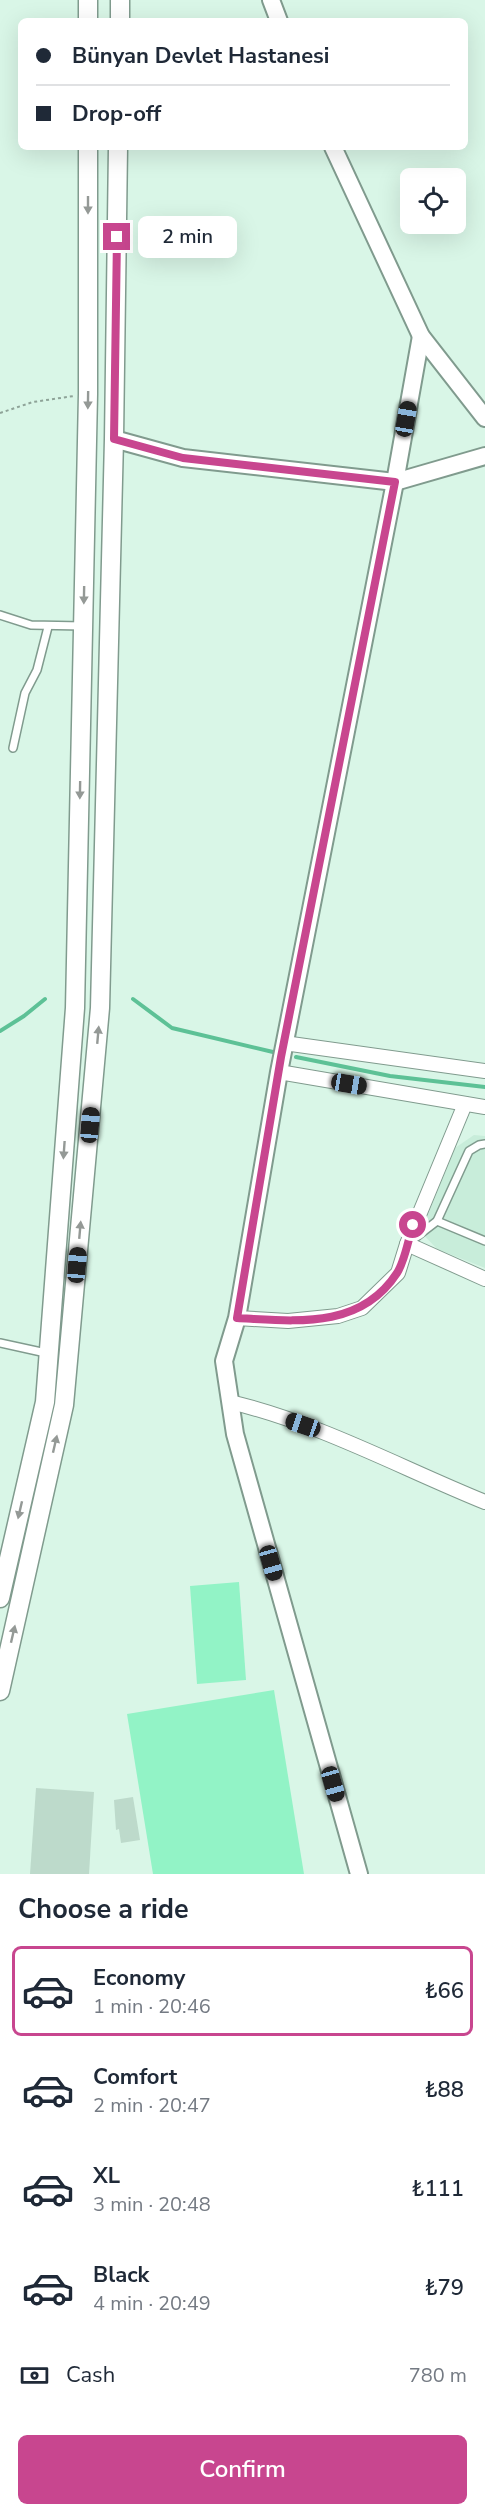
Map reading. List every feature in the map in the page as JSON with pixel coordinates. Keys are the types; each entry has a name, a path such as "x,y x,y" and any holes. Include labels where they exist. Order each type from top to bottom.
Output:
{"main road":[{"path":"88,0 88,18"},
{"path":"120,0 120,18"},
{"path":"0,1598 45,1402 75,1008 88,394 88,150"},
{"path":"0,1691 64,1405 98,1032 114,439 118,150"}],"street":[{"path":"271,0 278,18"},
{"path":"334,150 420,336 485,418"},
{"path":"359,1874 235,1434 224,1361 237,1318 284,1043 395,482 420,336"},
{"path":"114,439 183,458 395,482 485,456"},
{"path":"284,1043 485,1071"},
{"path":"279,1072 485,1107"},
{"path":"237,1318 288,1321 338,1316 362,1308 398,1273 413,1225 465,1104"},
{"path":"407,1244 485,1279"},
{"path":"230,1402 303,1425 485,1502"}],"lane":[{"path":"0,615 32,625 83,626"},
{"path":"13,748 23,701 37,670 48,627"},
{"path":"407,1244 437,1221 469,1151 485,1144"},
{"path":"437,1221 485,1241"},
{"path":"0,1343 49,1354"}],"path":[{"path":"0,412 33,402 88,394"}],"shaded area":[{"path":"474,1135 485,1136 485,1268 437,1249 421,1232 455,1148"}],"green space":[{"path":"239,1582 246,1680 197,1684 190,1586"},
{"path":"274,1690 304,1874 153,1874 127,1714"}],"building":[{"path":"36,1788 94,1792 89,1874 30,1874"},
{"path":"133,1797 140,1840 121,1843 119,1829 116,1830 114,1800"}],"waterway":[{"path":"0,1031 45,999"},
{"path":"133,999 172,1028 273,1052"},
{"path":"296,1057 390,1076 485,1087"}],"route":[{"path":"117,237 114,439 183,458 395,482 281,1057 237,1318 288,1321 338,1316 362,1308 378,1295 398,1273 413,1225"}]}
